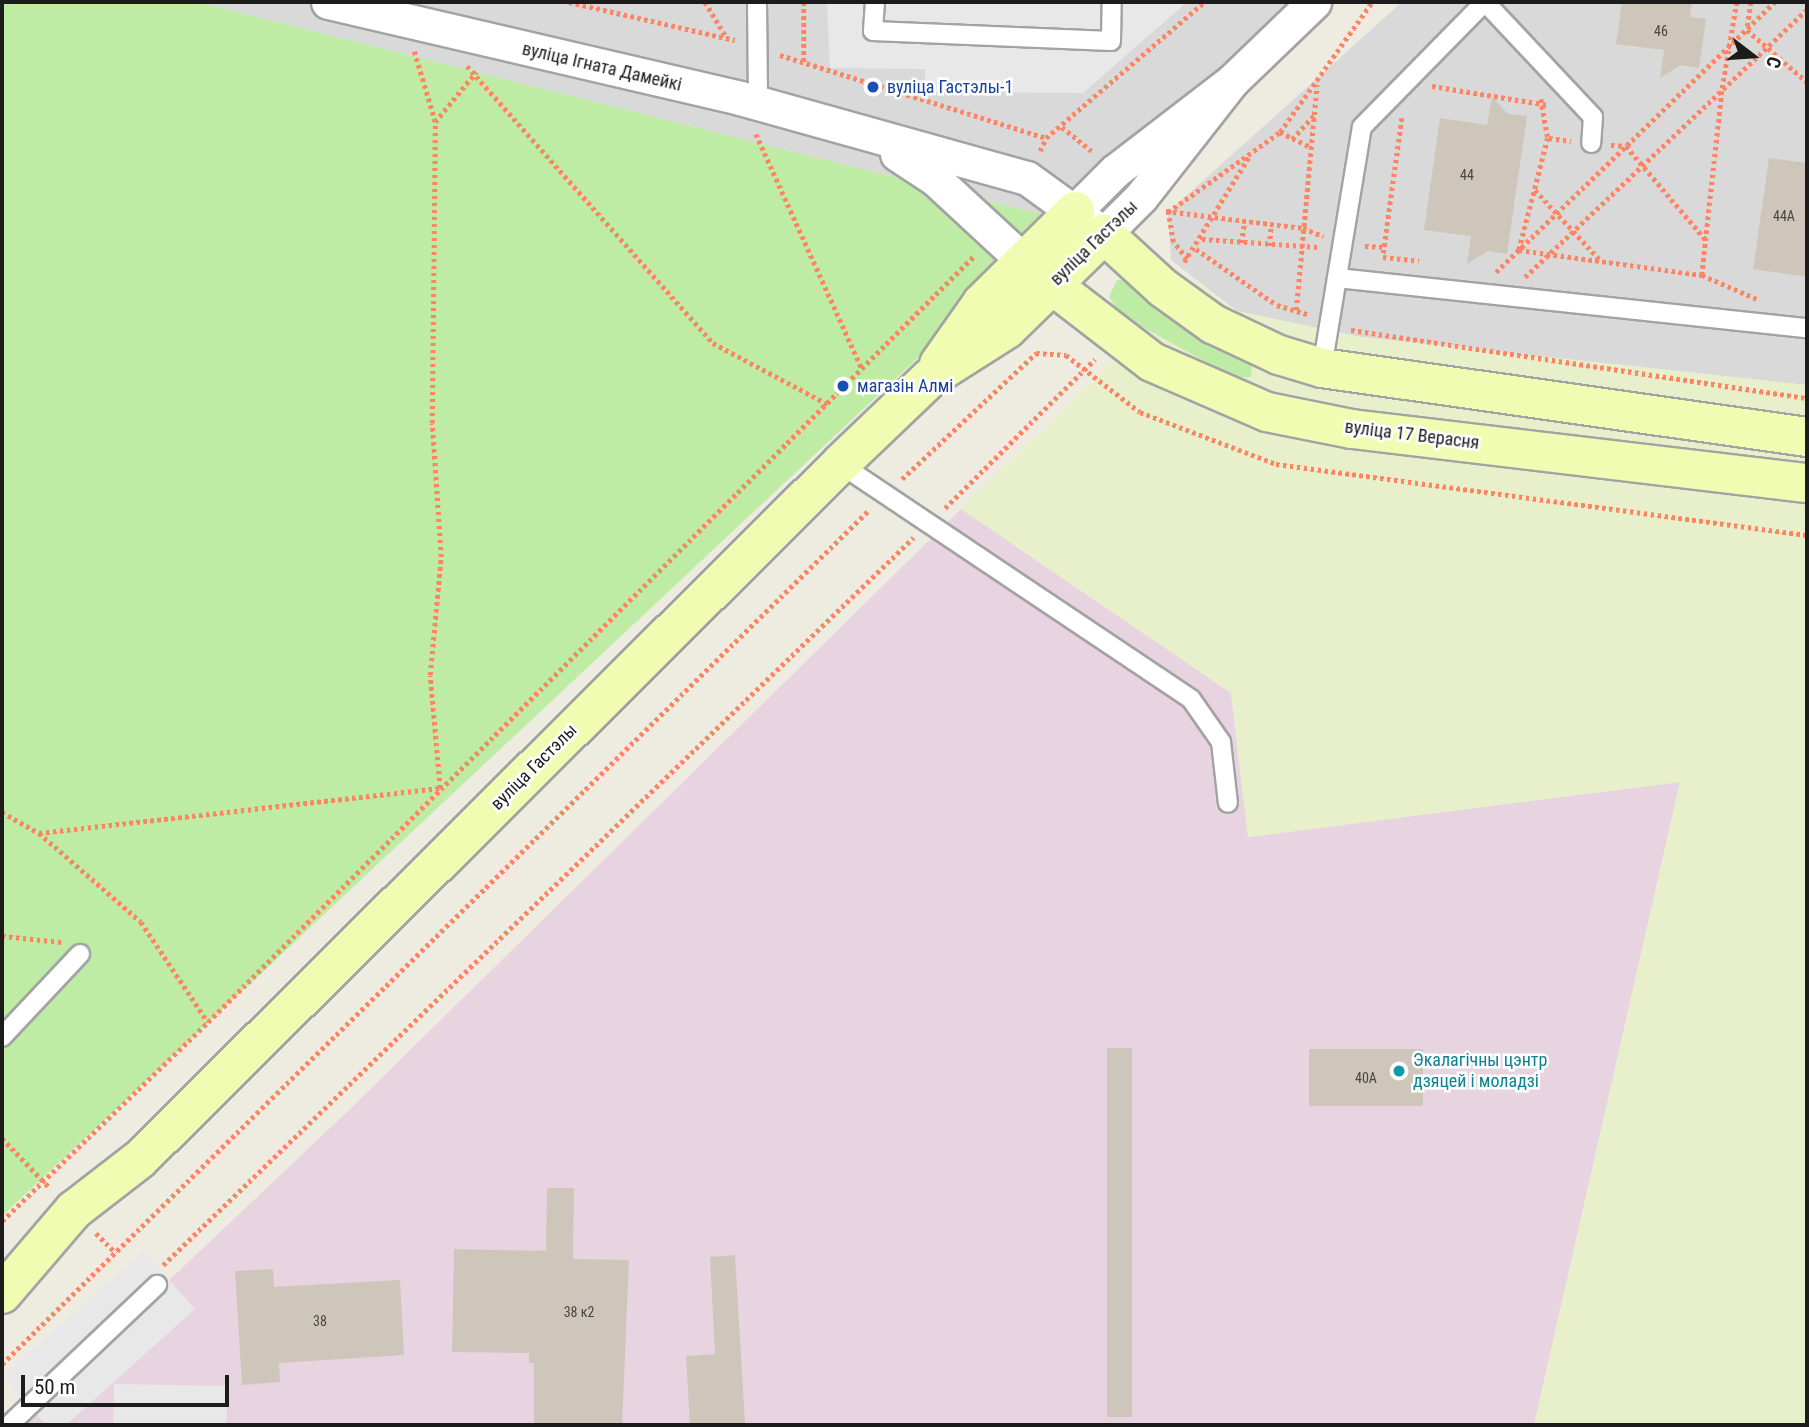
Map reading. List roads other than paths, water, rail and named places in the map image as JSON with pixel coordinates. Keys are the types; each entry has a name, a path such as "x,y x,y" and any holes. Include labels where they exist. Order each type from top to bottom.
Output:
{"main road":[{"name":"вуліца Гастэлы","path":"2,1294 89,1226 140,1159 840,464 930,378 1007,329 1037,274 1089,223"},
{"path":"1089,223 1163,288 1213,324 1279,355 1322,368 1807,437"},
{"name":"вуліца 17 Верасня","path":"1037,274 1116,339 1153,362 1267,412 1352,429 1807,483"}],"street":[{"name":"вуліца Ігната Дамейкі","path":"328,2 406,11 507,45 749,101 874,139 1027,178 1089,223"},
{"name":"вуліца Гастэлы","path":"1089,223 1115,171 1233,82 1314,2"},
{"name":"вуліца Гастэлы","path":"1089,223 1154,205 1233,82"},
{"name":"вуліца Ігната Дамейкі","path":"874,139 935,179 1037,274"}],"lane":[{"path":"749,101 758,47 757,2"},
{"path":"875,2 873,31 1111,41 1112,2"},
{"path":"1322,368 1363,127 1485,2 1593,117 1591,143"},
{"path":"1337,278 1807,328"},
{"path":"840,464 1191,699 1221,742 1228,803"},
{"path":"2,1037 80,954"},
{"path":"9,1425 157,1285"}],"place":[{"name":"вуліца Гастэлы-1","path":"873,87"},
{"name":"магазін Алмі","path":"843,386"},
{"name":"Экалагічны цэнтр дзяцей і моладзі","path":"1399,1071"}]}
